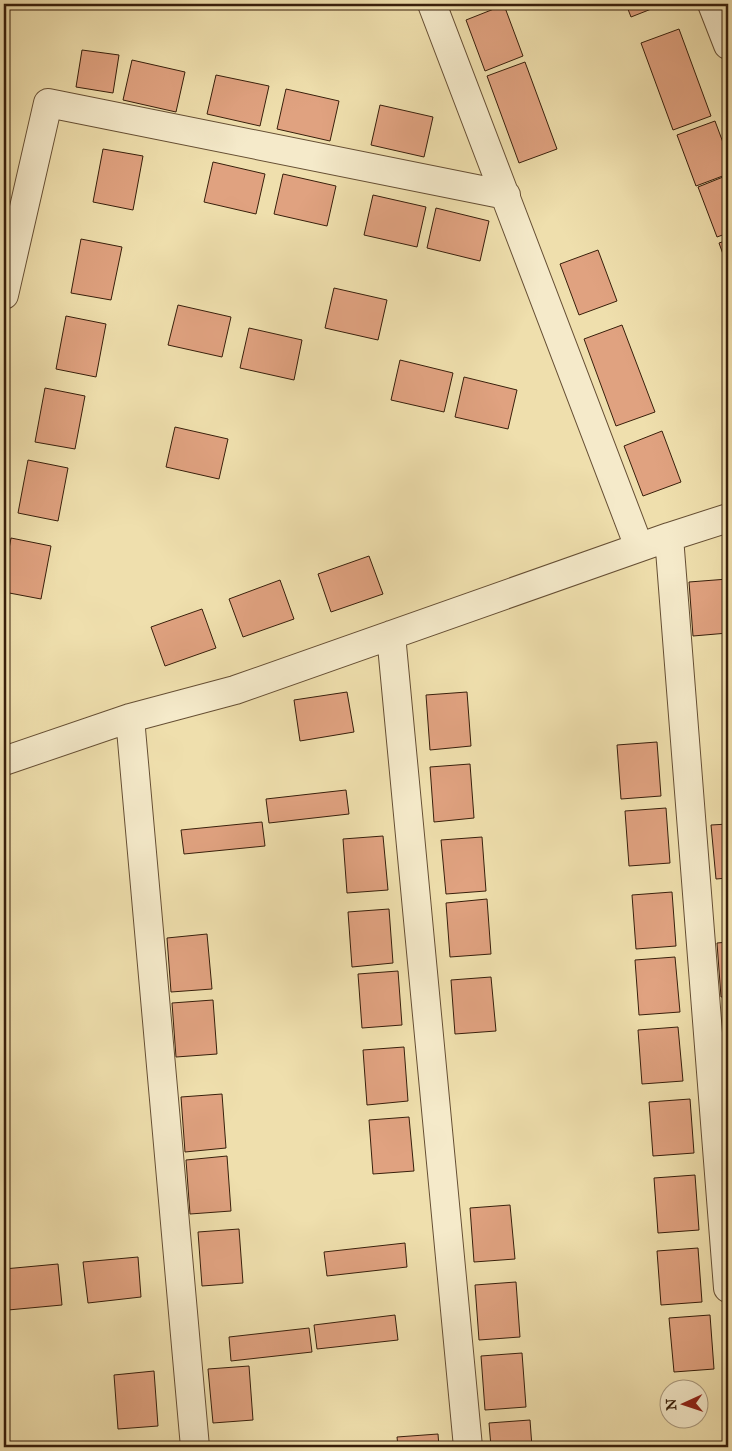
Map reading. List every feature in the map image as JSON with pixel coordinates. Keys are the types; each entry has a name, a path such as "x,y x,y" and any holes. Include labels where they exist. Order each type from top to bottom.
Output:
{"street":[{"path":"432,4 639,547"},
{"path":"712,4 728,45"},
{"path":"4,295 48,103 506,195"},
{"path":"4,761 130,718 235,690 639,547 728,518"},
{"path":"669,537 728,1288"},
{"path":"391,635 468,1447"},
{"path":"130,718 195,1447"}],"building":[{"path":"626,4 664,4 631,17"},
{"path":"504,5 523,56 485,71 466,20"},
{"path":"679,29 711,116 673,130 641,43"},
{"path":"82,50 119,55 113,93 76,87"},
{"path":"132,60 185,72 176,112 123,100"},
{"path":"525,62 557,149 519,163 487,76"},
{"path":"216,75 269,86 260,126 207,114"},
{"path":"286,89 339,101 330,141 277,129"},
{"path":"380,105 433,117 424,157 371,145"},
{"path":"715,121 728,156 728,174 696,186 677,135"},
{"path":"103,149 143,156 133,210 93,202"},
{"path":"213,162 265,174 256,214 204,202"},
{"path":"283,174 336,186 327,226 274,214"},
{"path":"728,175 728,233 717,237 698,187"},
{"path":"373,195 426,207 417,247 364,235"},
{"path":"436,208 489,221 480,261 427,248"},
{"path":"81,239 122,247 111,300 71,293"},
{"path":"728,240 728,268 719,243"},
{"path":"598,250 617,301 579,315 560,264"},
{"path":"334,288 387,300 378,340 325,328"},
{"path":"178,305 231,317 222,357 168,345"},
{"path":"66,316 106,324 96,377 56,369"},
{"path":"622,325 655,412 616,426 584,339"},
{"path":"249,328 302,340 294,380 240,368"},
{"path":"400,360 453,373 444,412 391,400"},
{"path":"464,377 517,390 508,429 455,417"},
{"path":"45,388 85,396 75,449 35,442"},
{"path":"175,427 228,439 219,479 166,467"},
{"path":"662,431 681,482 643,496 624,446"},
{"path":"28,460 68,468 58,521 18,513"},
{"path":"11,538 51,546 41,599 4,592 4,577"},
{"path":"369,556 383,594 331,612 318,574"},
{"path":"728,579 728,633 693,636 689,582"},
{"path":"280,580 294,619 243,637 229,599"},
{"path":"202,609 216,648 165,666 151,627"},
{"path":"347,692 354,732 300,741 294,700"},
{"path":"467,692 471,746 430,750 426,695"},
{"path":"657,742 661,796 621,799 617,745"},
{"path":"470,764 474,818 434,822 430,767"},
{"path":"346,790 349,814 269,823 266,799"},
{"path":"666,808 670,863 629,866 625,811"},
{"path":"262,822 265,846 184,854 181,830"},
{"path":"728,824 728,878 716,879 711,825"},
{"path":"383,836 388,890 347,893 343,839"},
{"path":"482,837 486,891 446,894 441,840"},
{"path":"672,892 676,946 636,949 632,895"},
{"path":"487,899 491,954 450,957 446,903"},
{"path":"389,909 393,963 352,967 348,912"},
{"path":"207,934 212,989 171,992 167,938"},
{"path":"728,942 728,996 721,997 717,943"},
{"path":"675,957 680,1012 639,1015 635,960"},
{"path":"398,971 402,1025 362,1028 358,974"},
{"path":"491,977 496,1031 455,1034 451,980"},
{"path":"213,1000 217,1054 176,1057 172,1003"},
{"path":"678,1027 683,1081 642,1084 638,1030"},
{"path":"404,1047 408,1101 367,1105 363,1050"},
{"path":"222,1094 226,1148 185,1152 181,1097"},
{"path":"690,1099 694,1153 653,1156 649,1102"},
{"path":"409,1117 414,1171 373,1174 369,1120"},
{"path":"227,1156 231,1211 190,1214 186,1160"},
{"path":"695,1175 699,1230 658,1233 654,1178"},
{"path":"510,1205 515,1259 474,1262 470,1208"},
{"path":"239,1229 243,1283 202,1286 198,1232"},
{"path":"405,1243 407,1267 327,1276 324,1252"},
{"path":"698,1248 702,1302 661,1305 657,1251"},
{"path":"138,1257 141,1297 88,1303 83,1262"},
{"path":"58,1264 62,1305 8,1310 4,1269"},
{"path":"516,1282 520,1337 479,1340 475,1285"},
{"path":"395,1315 398,1340 317,1349 314,1325"},
{"path":"710,1315 714,1369 674,1372 669,1318"},
{"path":"309,1328 312,1352 231,1361 229,1337"},
{"path":"522,1353 526,1407 485,1410 481,1356"},
{"path":"249,1366 253,1420 213,1423 208,1369"},
{"path":"154,1371 158,1426 118,1429 114,1375"},
{"path":"530,1420 532,1447 491,1447 489,1423"},
{"path":"438,1434 439,1447 398,1447 397,1437"}]}
